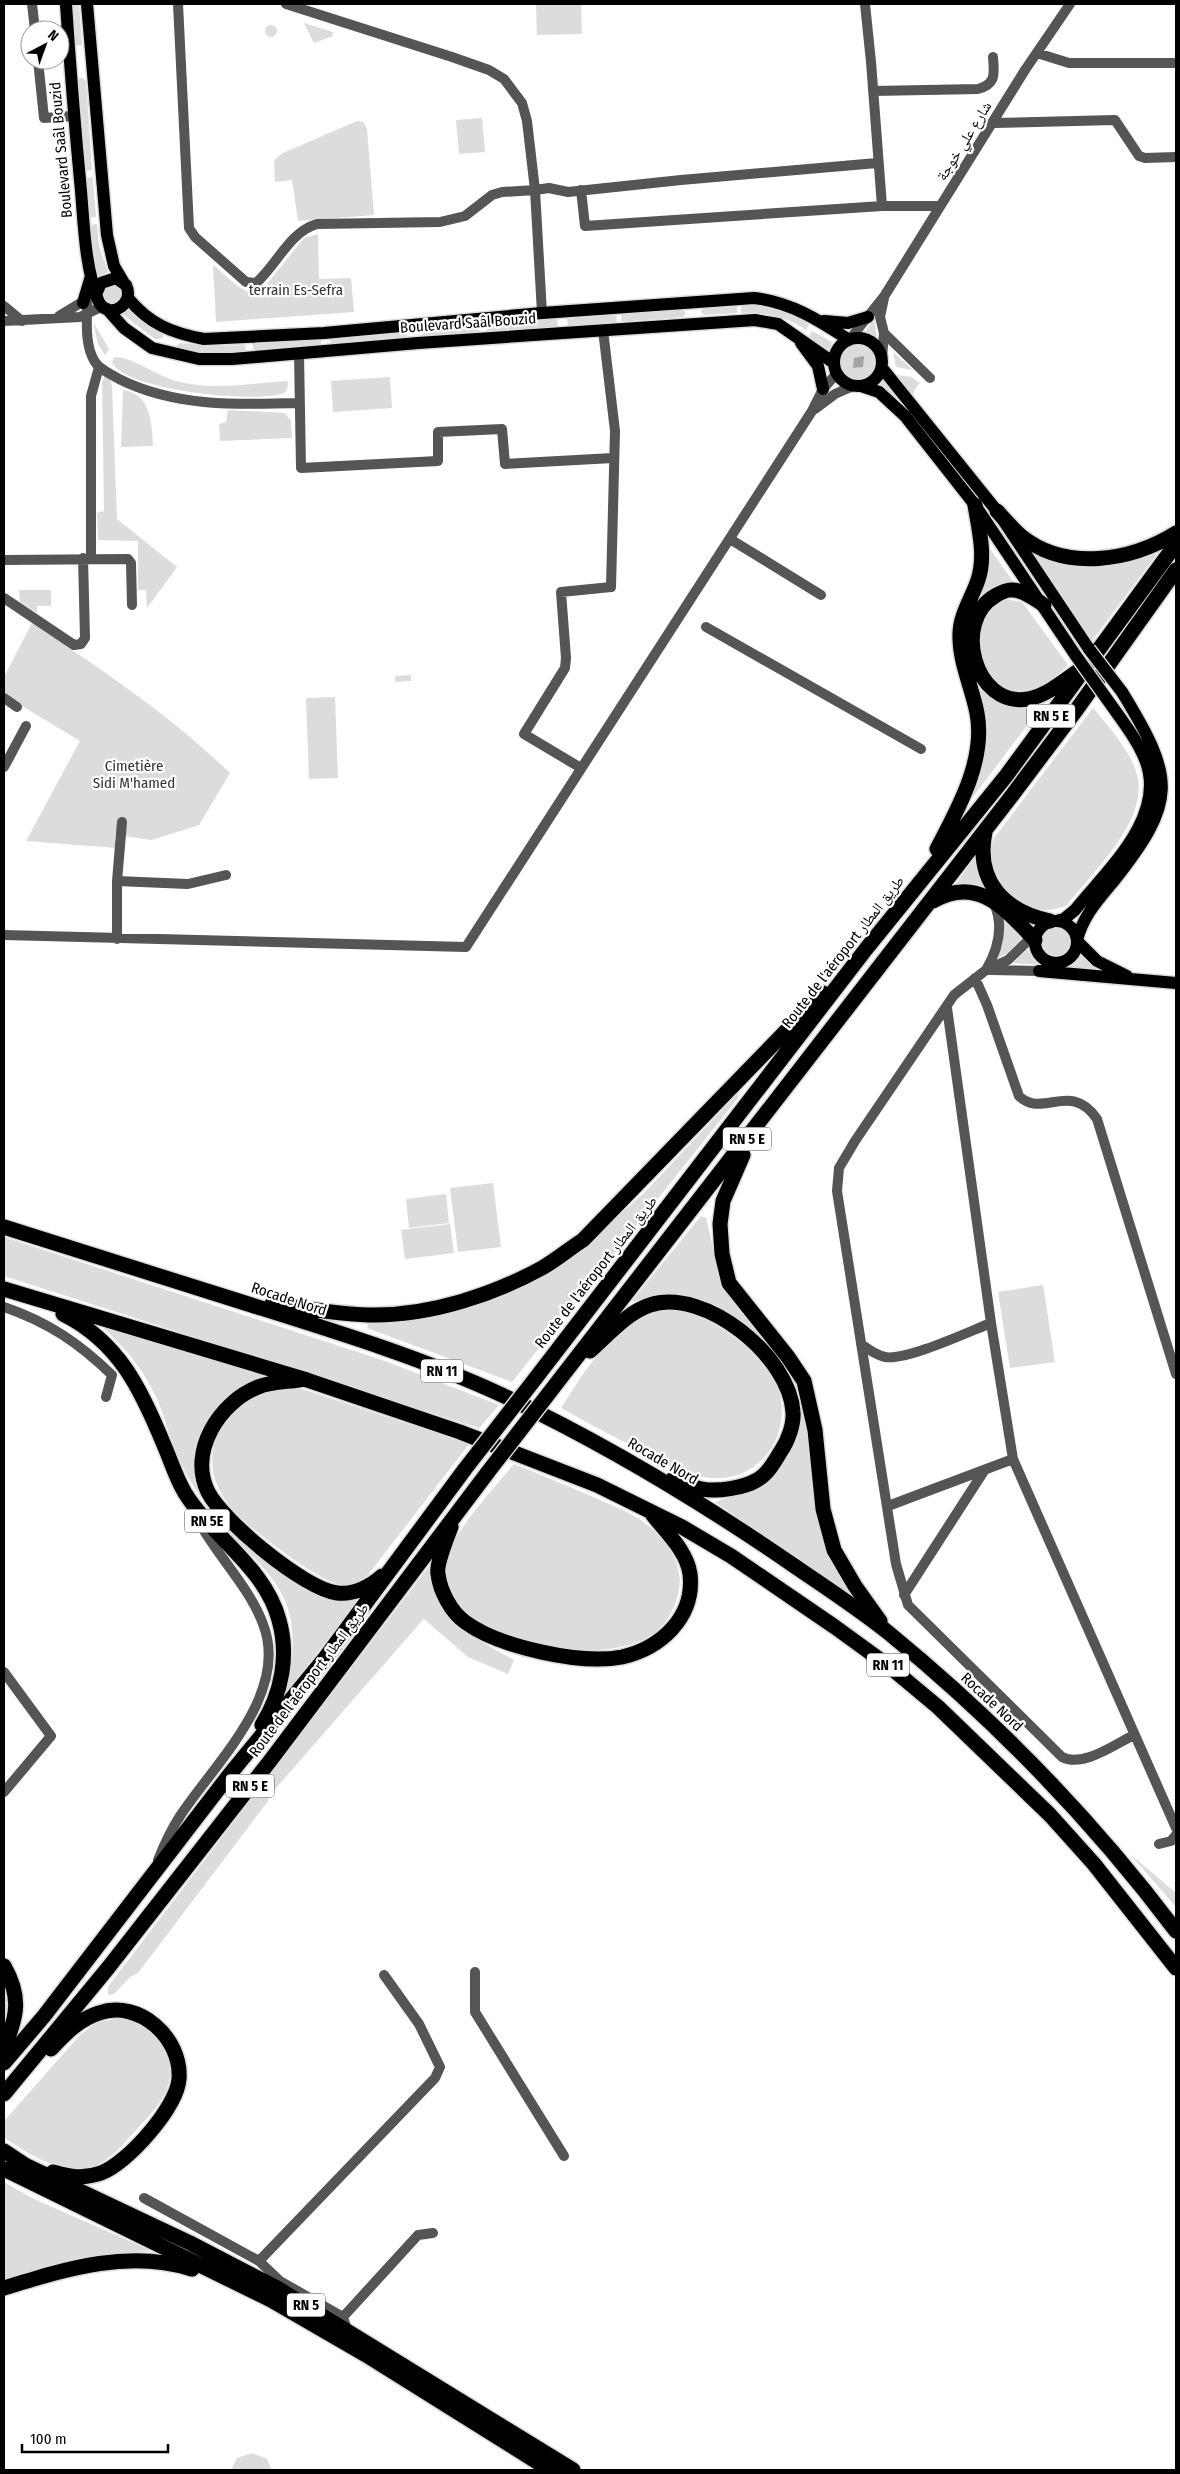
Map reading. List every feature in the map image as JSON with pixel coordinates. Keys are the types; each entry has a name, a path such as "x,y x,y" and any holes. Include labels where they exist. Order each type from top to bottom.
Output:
{"highway":[{"path":"919,882 963,796 976,756 977,715 962,652 960,634 963,617 978,580 982,563 975,505"},
{"path":"997,512 1022,536 1044,550 1069,558 1120,557 1146,550 1176,533"},
{"name":"Route de l'aéroport طريق المطار","path":"4,2063 44,2016 230,1774 325,1658 534,1379 866,949 1006,776 1091,654 1176,544"},
{"name":"RN 5 E","path":"563,1374 758,1126 986,830 1078,709 1176,570"},
{"path":"1044,605 1026,594 1013,590 1002,592 986,601 977,614 971,640 974,659 982,678 996,692 1011,699 1028,699 1045,694 1091,654"},
{"path":"986,830 983,845 983,866 993,888 1014,906 1038,919 1053,921"},
{"path":"930,903 953,891 966,890 979,893 1035,937"},
{"path":"228,1298 336,1313 376,1315 428,1309 485,1294 542,1268 590,1234 866,949"},
{"path":"758,1126 723,1201 720,1224 722,1254 729,1283 804,1382 815,1430 823,1509 834,1550 855,1586 888,1633"},
{"name":"Rocade Nord","path":"4,1227 389,1351 500,1394 644,1469 767,1548 888,1633 967,1701 1043,1776 1145,1890 1176,1932"},
{"name":"RN 11","path":"4,1289 307,1380 551,1465 648,1509 731,1556 890,1667 938,1707 1050,1815 1100,1871 1176,1968"},
{"name":"RN 5E","path":"33,1299 72,1318 96,1335 118,1357 137,1384 185,1493 253,1571 267,1590 279,1618 284,1642 283,1669 271,1708 230,1774"},
{"path":"563,1374 629,1317 650,1305 672,1302 691,1304 715,1315 743,1333 764,1351 786,1383 794,1412 788,1440 774,1465 757,1480 729,1489 703,1490 644,1469"},
{"name":"Route de l'aéroport طريق المطار","path":"4,2094 108,1968 258,1776 563,1374"},
{"path":"307,1380 258,1386 236,1398 224,1410 214,1424 205,1447 203,1471 208,1492 234,1526 315,1587 336,1593 352,1593 374,1583 394,1566"},
{"path":"453,1517 437,1572 444,1597 464,1622 484,1633 535,1652 590,1657 621,1657 649,1647 670,1633 680,1620 688,1599 690,1574 682,1554 648,1509"},
{"path":"4,1966 13,1981 17,2006 14,2026 4,2047"},
{"path":"4,2099 77,2024 101,2012 117,2010 141,2016 154,2023 172,2043 179,2080 174,2095 154,2126 114,2166 96,2174 77,2177 25,2165"},
{"name":"RN 5","path":"5,2161 25,2165 247,2272 345,2324 573,2470"},
{"name":"RN 5","path":"5,2161 321,2328 550,2470"},
{"path":"4,2288 95,2262 120,2260 173,2263 232,2280"}],"main road":[{"name":"Boulevard Saâl Bouzid","path":"66,4 67,20"},
{"name":"Boulevard Saâl Bouzid","path":"87,4 107,235 114,266 128,289 128,298 145,316 158,326 204,340 226,340 542,313 754,298 768,300 818,319 849,340"},
{"path":"70,68 92,67"},
{"name":"Boulevard Saâl Bouzid","path":"70,68 73,116 91,276 87,306 99,302 134,336 152,348 199,359 232,359 418,342 755,320 778,324 787,329 836,368"},
{"path":"87,306 98,287 106,280 116,278 124,283"},
{"path":"105,308 118,309 126,303 128,298"},
{"path":"692,303 693,324"},
{"path":"818,319 838,323 853,322 868,317"},
{"path":"416,325 418,342"},
{"path":"787,329 804,346 818,366 823,389"},
{"path":"164,352 173,332"},
{"path":"1051,964 1074,953 1084,920 1149,833 1162,799 1162,774 1146,731 1122,692 1091,654 997,512 882,363 876,346 864,338 849,340 838,349 836,368 841,379 879,392 896,406 975,505 1044,605 1076,656 1136,740 1146,762 1151,787 1146,814 1135,834 1076,910 1064,919 1053,921 1035,937 1037,951 1051,964 1077,975 1176,983"},
{"path":"857,386 876,378 882,363"},
{"path":"1053,921 1062,922 1072,928 1077,941 1096,961 1136,980"}],"street":[{"path":"32,4 34,20"},
{"path":"178,4 189,228 195,237 246,282 256,283 260,280 297,234 307,227 317,224 440,222 465,216 492,195 502,192 549,188 568,192 877,163"},
{"path":"286,4 392,36 489,70 504,79 522,103 529,137 535,190 542,313"},
{"path":"865,4 882,206"},
{"name":"شارع علي خوجة","path":"849,340 885,295 1036,53 1070,4"},
{"path":"1036,53 1069,63 1176,63"},
{"path":"873,91 978,88 988,86 994,78 993,57"},
{"path":"39,70 44,118 73,116"},
{"path":"993,123 1116,120 1139,156 1145,158 1176,157"},
{"path":"581,190 585,226 882,206 940,206"},
{"path":"882,363 884,334 880,317 885,295"},
{"path":"4,306 23,322"},
{"path":"51,320 87,306"},
{"path":"4,321 51,320 87,306"},
{"path":"87,306 91,353 99,367 132,385 172,398 228,404 298,403"},
{"path":"581,768 524,734 564,668 566,658 561,592 611,587 615,431 603,330"},
{"path":"884,334 930,378"},
{"path":"299,354 298,403 301,468 438,461 438,432 502,429 506,464 613,458"},
{"path":"4,598 74,645 81,644 85,638 91,396 99,367"},
{"path":"4,935 466,947 812,411 836,368"},
{"path":"812,411 835,394 857,386"},
{"path":"730,539 821,595"},
{"path":"4,560 87,558 129,560 131,563 132,605"},
{"path":"706,627 921,749"},
{"path":"4,698 17,707"},
{"path":"4,767 26,726"},
{"path":"117,939 117,881 122,822"},
{"path":"117,881 188,884 226,875"},
{"path":"986,970 996,950 1000,929 994,903"},
{"path":"1035,937 1008,960 986,970 954,995 947,1008 855,1141 840,1168 837,1178 841,1220 896,1564 908,1605 919,1618 1062,1757 1070,1761 1080,1760 1134,1735"},
{"path":"986,970 1051,964"},
{"path":"975,978 988,1005 1019,1096 1026,1103 1035,1104 1066,1099 1089,1107 1097,1119 1176,1374"},
{"path":"947,1008 991,1323 1013,1459 1176,1828"},
{"path":"4,1307 63,1333 95,1358 112,1375 106,1397"},
{"path":"862,1344 872,1352 886,1357 904,1356 991,1323"},
{"path":"888,1506 1013,1459"},
{"path":"904,1595 984,1471"},
{"path":"154,1871 179,1818 258,1703 268,1676 270,1661 268,1640 259,1612 207,1537 185,1493"},
{"path":"4,1672 51,1736 4,1792"},
{"path":"1159,1844 1171,1841 1176,1835"},
{"path":"475,1972 475,2012 564,2156"},
{"path":"259,2261 435,2078 440,2067 419,2024 384,1975"},
{"path":"144,2198 259,2261 280,2281 345,2324 418,2234 433,2233"}],"green space":[{"path":"71,4 79,4 82,45 74,46"},
{"path":"536,4 581,4 582,34 537,35"},
{"path":"304,23 333,32 333,36 314,43"},
{"path":"269,25 273,25 277,31 273,37 269,37 265,33 265,29"},
{"path":"81,77 86,81 92,170 84,171 77,81"},
{"path":"482,118 485,152 459,154 456,120"},
{"path":"357,121 363,122 367,129 374,215 298,221 292,180 275,182 274,160 283,153"},
{"path":"93,177 96,217 89,218 85,178"},
{"path":"97,224 99,246 108,272 97,277 90,225"},
{"name":"terrain Es-Sefra","path":"318,234 319,279 351,278 354,312 216,322 213,265 236,285 249,292 256,292 262,290 304,238"},
{"path":"111,283 123,288 121,302 110,304 102,296 103,289"},
{"path":"737,305 737,313 704,315 701,312 703,308"},
{"path":"741,305 759,305 785,311 809,325 806,330 790,321 775,316 759,313 741,313"},
{"path":"132,308 163,332 163,338 155,339 122,314"},
{"path":"682,309 686,313 683,317 621,322 621,314"},
{"path":"616,314 617,323 568,327 567,319"},
{"path":"557,318 558,327 487,334 486,325"},
{"path":"874,319 877,337 864,333"},
{"path":"93,322 109,349 105,355 98,344"},
{"path":"479,327 480,335 422,339 421,336 423,333"},
{"path":"812,331 832,342 828,354 809,336"},
{"path":"403,332 407,334 406,339 331,346 330,339"},
{"path":"321,339 321,346 253,353 253,344"},
{"path":"180,343 213,346 245,345 246,354 213,356 175,347"},
{"path":"858,344 870,350 876,362 870,374 858,380 846,374 840,362 846,350"},
{"path":"893,352 913,370 896,367"},
{"path":"115,357 137,363 169,379 189,384 232,386 288,381 287,390 284,393 270,396 248,397 192,392 164,387 139,380 121,372 112,362"},
{"path":"105,375 110,377 112,386 117,519 177,567 147,608 146,590 138,590 138,541 98,540 97,513 104,511 102,382"},
{"path":"898,375 911,377 920,383 912,397"},
{"path":"390,377 392,408 333,412 331,381"},
{"path":"886,380 899,402 878,386 881,381"},
{"path":"123,390 132,392 145,404 152,429 153,446 121,447"},
{"path":"228,410 285,413 291,421 292,438 220,441 219,424 226,422"},
{"path":"1019,541 1071,564 1113,564 1160,550 1092,641"},
{"path":"985,542 1015,584 990,591 983,596 973,609 968,625 966,642 969,660 976,676 986,690 998,700 1014,705 1027,705 1048,698 963,810 978,773 981,755 982,715 966,657 964,637 968,615 985,573"},
{"path":"19,590 51,590 51,606 37,606 37,613 20,602"},
{"path":"1004,599 1022,602 1068,665 1037,689 1022,693 1004,688 987,669 982,657 979,631 982,619 990,608"},
{"name":"Cimetière Sidi M'hamed","path":"32,623 160,713 230,773 199,825 152,840 115,835 116,848 26,841 80,741 4,695 4,677"},
{"path":"411,675 411,681 395,682 395,676"},
{"path":"335,697 338,778 309,779 306,698"},
{"path":"1093,708 1120,741 1135,769 1138,779 1138,796 1134,813 1126,830 1103,863 1067,905 1055,909 1029,906 1017,900 998,881 990,857 994,838"},
{"path":"977,855 977,862 1038,922 1031,929 1015,918 952,889"},
{"path":"1001,918 1023,938 1008,953 997,959 1003,939"},
{"path":"1055,925 1066,930 1071,941 1066,952 1055,957 1044,952 1039,941 1044,930"},
{"path":"1027,949 1038,965 1013,963"},
{"path":"1081,953 1086,960 1106,973 1069,968 1077,962"},
{"path":"738,1093 738,1098 512,1382 367,1328 370,1320 452,1311 477,1305 516,1288 578,1252 644,1193"},
{"path":"493,1183 501,1247 458,1252 450,1188"},
{"path":"446,1194 449,1223 409,1228 406,1199"},
{"path":"701,1216 706,1218 717,1263 794,1375 804,1399 817,1514 827,1546 854,1594 852,1596 715,1502 753,1489 798,1415 745,1325 715,1306 695,1297 668,1293 631,1302"},
{"path":"450,1224 454,1253 405,1259 401,1230"},
{"path":"4,1237 385,1361 499,1405 479,1428 4,1276"},
{"path":"1043,1285 1055,1362 1010,1368 998,1292"},
{"path":"656,1311 682,1311 708,1321 747,1347 767,1367 773,1376 780,1395 782,1415 778,1433 770,1450 758,1463 743,1473 724,1478 703,1477 677,1470 561,1408 591,1363 608,1342 628,1324"},
{"path":"99,1324 274,1377 252,1381 226,1397 210,1416 201,1432 194,1471 195,1484 210,1507 286,1573 363,1594 286,1693 292,1659 293,1637 286,1603 280,1590 264,1568 216,1518 188,1478 177,1455 152,1388 124,1349"},
{"path":"296,1387 469,1444 364,1580 341,1585 327,1580 300,1564 255,1530 235,1512 215,1481 212,1461 216,1438 222,1424 233,1409 256,1393"},
{"path":"514,1464 615,1506 645,1523 658,1535 674,1557 678,1566 680,1584 672,1611 658,1630 643,1640 620,1647 596,1650 561,1649 509,1635 472,1617 459,1606 452,1597 445,1581 446,1558 461,1530"},
{"path":"430,1565 432,1584 438,1600 446,1613 469,1634 514,1660 508,1674 468,1657 424,1619 269,1796 268,1801 138,1973 130,1977 114,1994 108,1995 108,1987 113,1980"},
{"path":"1130,1854 1176,1893 1176,1907"},
{"path":"4,1985 9,2006 4,2032"},
{"path":"120,2018 146,2027 158,2038 169,2061 170,2078 159,2104 119,2149 98,2164 80,2169 70,2169 40,2159 4,2138 4,2121 79,2036 95,2023"},
{"path":"4,2182 32,2198 152,2251 95,2257 4,2281"},
{"path":"252,2453 267,2459 272,2470 231,2470 237,2458"}],"shaded area":[{"path":"864,356 863,367 853,368 854,358"}]}
